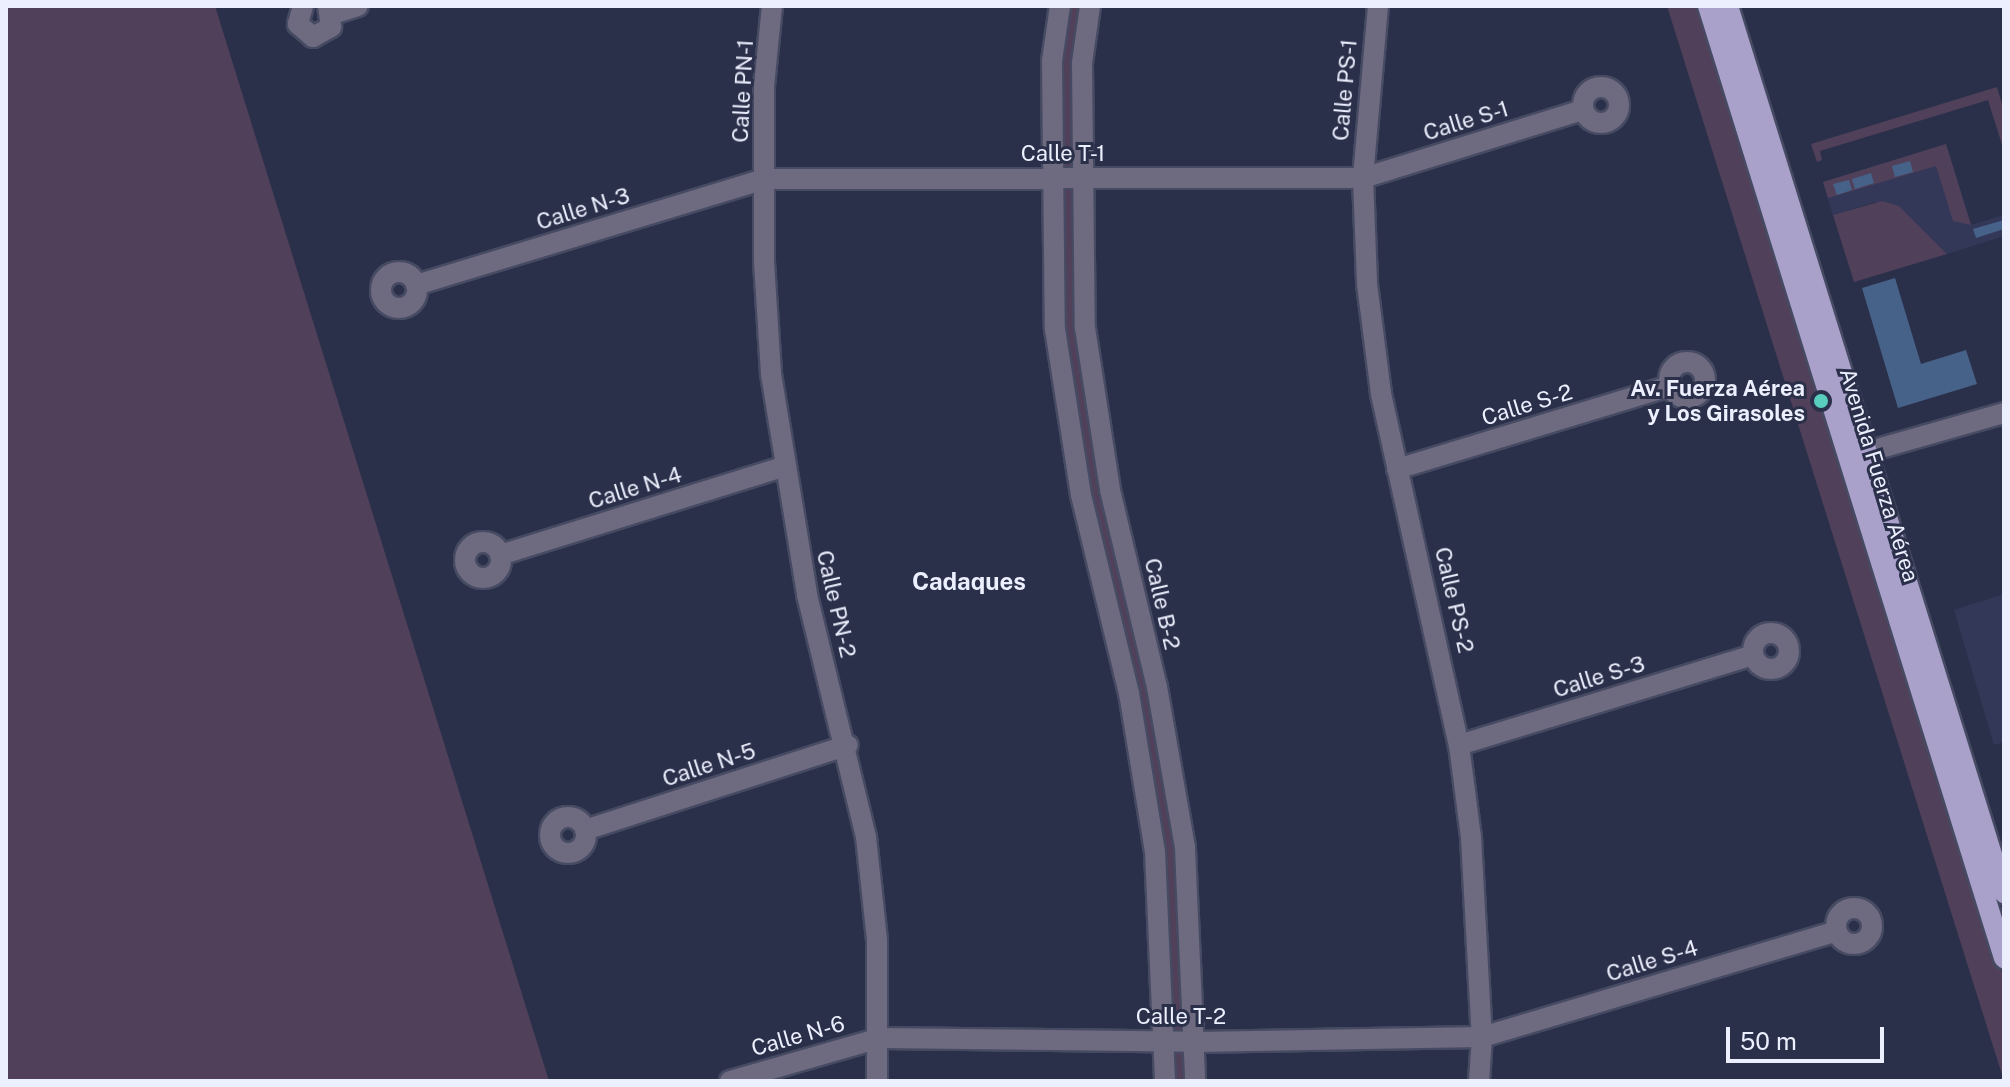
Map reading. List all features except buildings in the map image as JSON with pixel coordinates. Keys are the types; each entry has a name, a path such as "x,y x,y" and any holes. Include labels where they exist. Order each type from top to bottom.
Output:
{"main road":[{"name":"Avenida Fuerza Aérea","path":"1708,6 2004,893"},
{"name":"Avenida Fuerza Aérea","path":"1728,6 2004,958"}],"street":[{"path":"303,6 298,24 313,37 327,33 330,10 358,6"},
{"name":"Calle PN-1","path":"764,179 764,86 772,6"},
{"path":"1060,6 1052,61 1055,329 1081,495 1129,693 1155,851 1166,1041 1165,1081"},
{"name":"Calle B-2","path":"1090,6 1082,63 1085,328 1110,490 1157,687 1185,848 1196,1042 1195,1081"},
{"name":"Calle PS-1","path":"1363,178 1378,6"},
{"name":"Calle S-1","path":"1363,178 1583,110"},
{"name":"Calle T-1","path":"764,179 1363,178"},
{"name":"Calle PS-2","path":"1363,178 1367,284 1397,469 1444,662 1471,837 1482,1037 1479,1081"},
{"name":"Calle N-3","path":"416,285 764,179"},
{"name":"Calle PN-2","path":"764,179 770,360 783,467 807,595 848,745 866,837 877,940 880,1038 877,1081"},
{"name":"Calle S-2","path":"1397,469 1670,386"},
{"path":"1858,455 2004,413"},
{"name":"Calle N-4","path":"500,555 783,467"},
{"name":"Calle S-3","path":"1459,745 1753,655"},
{"name":"Calle N-5","path":"585,830 848,745"},
{"name":"Calle S-4","path":"1482,1037 1837,931"},
{"name":"Calle T-2","path":"880,1038 1196,1042 1482,1037"},
{"name":"Calle N-6","path":"730,1081 880,1038"}],"shaded area":[{"path":"6,6 215,6 549,1081 6,1081"},
{"path":"1060,6 1090,6 1085,328 1185,848 1195,1081 1165,1081 1155,851 1055,329"},
{"path":"1667,6 1701,6 2004,979 2004,1081"},
{"path":"1997,87 2004,111 2004,151 1988,100 1820,151 1822,160 1817,162 1811,144"},
{"path":"1946,144 1971,225 2004,215 2004,236 1947,254 1899,206 1875,202 1833,215 1823,182"},
{"path":"1946,144 1971,225 1953,221 1936,166 1828,198 1823,182"},
{"path":"1882,201 1899,206 1947,254 1854,282 1833,215"},
{"path":"2004,594 2004,742 1994,745 1954,610"}],"place":[{"name":"Av. Fuerza Aérea y Los Girasoles","path":"1821,401"}],"district":[{"name":"Cadaques","path":"969,582"}]}
